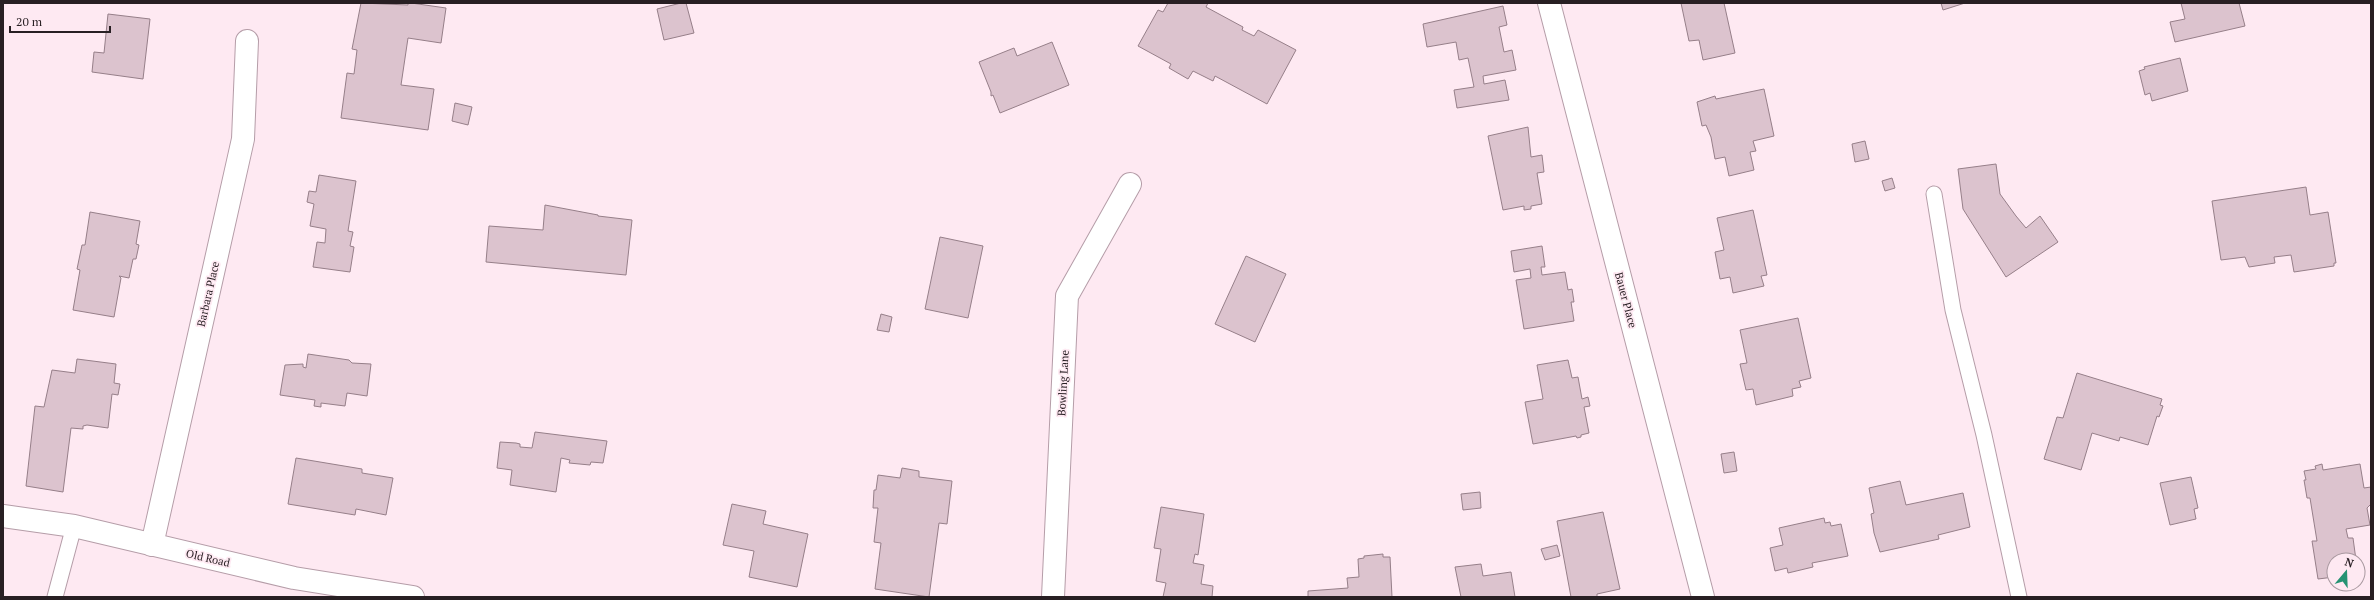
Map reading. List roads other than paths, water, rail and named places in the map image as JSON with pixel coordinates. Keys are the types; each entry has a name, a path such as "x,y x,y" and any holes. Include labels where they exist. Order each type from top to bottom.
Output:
{"street":[{"name":"Bauer Place","path":"1549,3 1703,597"},
{"name":"Barbara Place","path":"152,545 243,139 247,42"},
{"name":"Bowling Lane","path":"1053,597 1067,296 1130,184"},
{"name":"Old Road","path":"3,516 74,526 294,578 413,597"}],"lane":[{"path":"1934,194 1953,310 1984,435 2019,597"},
{"path":"55,597 74,526"}]}
